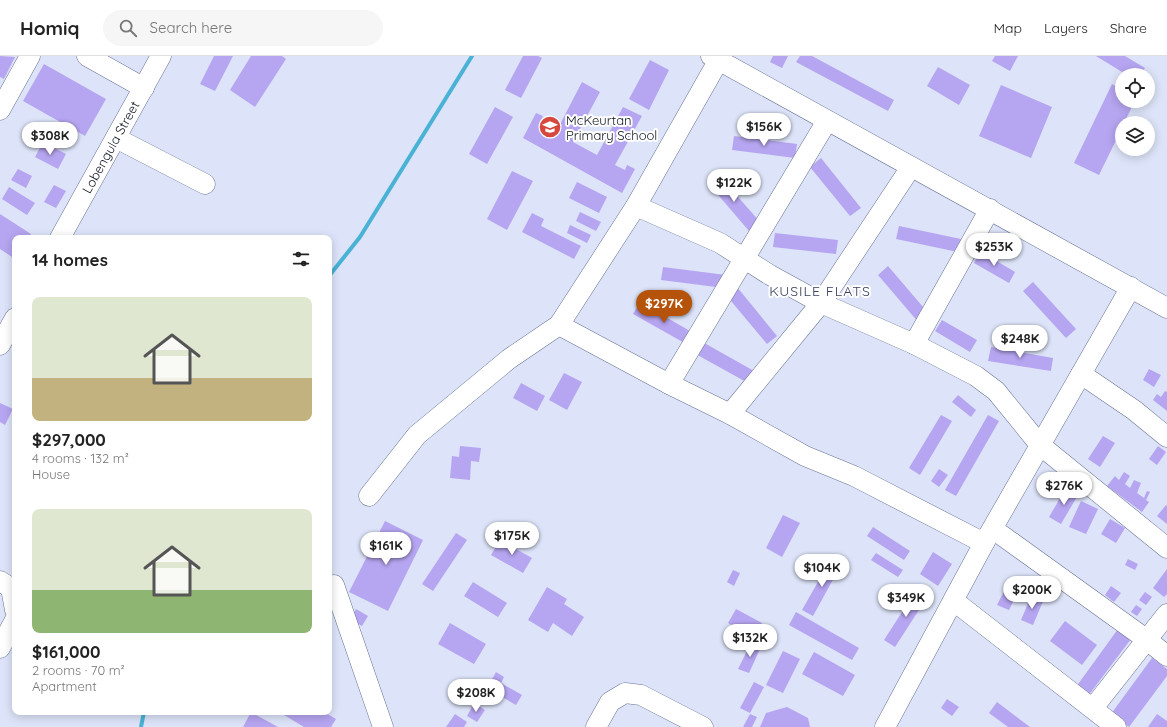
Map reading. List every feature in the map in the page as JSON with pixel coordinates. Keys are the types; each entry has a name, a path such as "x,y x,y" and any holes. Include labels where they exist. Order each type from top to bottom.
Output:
{"street":[{"path":"0,110 30,56"},
{"path":"87,56 144,88"},
{"name":"Lobengula Street","path":"62,235 161,56"},
{"path":"369,496 417,435 509,359 559,325 636,206 717,57 827,121 990,209 1167,308"},
{"path":"669,384 827,121"},
{"path":"116,138 205,184"},
{"path":"730,414 821,303 911,167"},
{"path":"636,206 704,235 821,303 914,344 976,376 996,391 1040,445 1167,548"},
{"path":"914,344 990,209"},
{"path":"885,727 988,536 1131,287"},
{"path":"0,345 12,323"},
{"path":"559,325 669,384 730,414 805,456 854,476 988,536 1146,639 1167,656"},
{"path":"1081,374 1134,410 1167,437"},
{"path":"0,581 11,588 12,594"},
{"path":"334,585 383,727"},
{"path":"954,601 1116,727"},
{"path":"1093,708 1167,614"},
{"path":"0,648 12,626"},
{"path":"596,727 610,702 625,693 641,695 703,727"}],"building":[{"path":"0,56 15,57 4,79 0,77"},
{"path":"214,56 233,56 215,91 200,84"},
{"path":"251,56 282,56 286,59 255,107 230,90"},
{"path":"523,56 538,56 542,58 521,98 505,90"},
{"path":"773,56 788,56 782,68 770,62"},
{"path":"800,56 812,56 894,100 888,111 796,62"},
{"path":"995,56 1018,56 1010,71 992,61"},
{"path":"1096,56 1125,56 1145,68 1116,68"},
{"path":"650,60 669,70 649,110 629,99"},
{"path":"44,64 106,99 85,136 23,101"},
{"path":"938,67 970,85 959,105 927,86"},
{"path":"582,82 600,92 573,142 597,155 623,107 642,116 615,165 625,170 627,165 635,169 622,193 523,138 536,113 543,116 540,123 556,132"},
{"path":"1112,84 1115,86 1115,108 1132,108 1128,116 1115,116 1115,142 1099,175 1074,163"},
{"path":"1001,85 1052,107 1031,158 979,136"},
{"path":"495,107 513,117 487,164 469,154"},
{"path":"734,136 797,144 795,158 732,150"},
{"path":"43,142 66,154 58,169 35,157"},
{"path":"821,158 861,208 850,216 810,167"},
{"path":"18,169 32,176 26,188 11,180"},
{"path":"512,171 533,181 507,230 487,219"},
{"path":"718,174 760,222 749,231 708,183"},
{"path":"577,182 607,197 599,213 569,198"},
{"path":"54,185 66,191 56,208 44,202"},
{"path":"9,187 35,203 27,215 2,199"},
{"path":"580,212 601,222 596,231 576,221"},
{"path":"532,213 544,219 541,226 581,246 574,259 522,232"},
{"path":"0,214 31,234 12,235 12,257 0,249"},
{"path":"570,225 591,235 587,243 567,233"},
{"path":"899,226 961,239 958,252 896,239"},
{"path":"775,233 838,240 836,254 773,247"},
{"path":"980,251 1015,272 1009,283 974,263"},
{"path":"888,266 929,314 919,323 878,275"},
{"path":"663,267 726,275 724,288 661,280"},
{"path":"1033,282 1076,329 1066,338 1023,291"},
{"path":"737,287 777,336 767,344 726,295"},
{"path":"640,302 695,334 688,345 633,314"},
{"path":"942,320 977,340 970,352 935,331"},
{"path":"699,340 754,371 748,383 692,352"},
{"path":"991,347 1053,358 1051,371 988,361"},
{"path":"1149,369 1161,375 1154,387 1143,380"},
{"path":"564,373 582,382 567,410 549,400"},
{"path":"521,383 545,396 537,411 513,398"},
{"path":"1165,391 1167,392 1167,411 1153,400 1157,394 1161,397"},
{"path":"958,395 976,410 971,417 952,402"},
{"path":"0,403 12,409 12,411 5,425 0,422"},
{"path":"941,415 952,421 920,475 909,468"},
{"path":"988,415 999,421 956,496 945,490"},
{"path":"1103,436 1115,443 1100,467 1088,459"},
{"path":"460,446 481,448 479,462 471,461 470,480 450,478 452,456 459,457"},
{"path":"1158,446 1166,452 1157,465 1149,459"},
{"path":"939,469 948,475 939,487 931,481"},
{"path":"1124,472 1130,476 1125,484 1130,488 1134,480 1141,483 1137,493 1144,498 1147,491 1150,492 1146,500 1149,502 1142,512 1107,486 1115,476 1119,480"},
{"path":"1066,488 1078,495 1061,524 1049,517"},
{"path":"1081,501 1098,509 1086,534 1069,527"},
{"path":"1166,505 1167,506 1167,524 1157,516"},
{"path":"783,515 800,523 782,557 766,548"},
{"path":"1110,519 1125,528 1116,543 1101,534"},
{"path":"385,521 423,540 388,611 349,592"},
{"path":"873,527 910,551 904,560 867,536"},
{"path":"456,533 467,540 433,591 422,584"},
{"path":"500,540 532,558 523,573 491,555"},
{"path":"933,552 952,564 938,586 920,574"},
{"path":"876,553 903,570 898,577 871,560"},
{"path":"831,559 841,565 813,616 802,610"},
{"path":"1128,559 1138,564 1135,570 1125,565"},
{"path":"1167,569 1167,594 1164,597 1153,588"},
{"path":"733,570 740,573 734,586 727,582"},
{"path":"1009,581 1021,586 1009,610 997,605"},
{"path":"473,582 507,603 498,617 464,596"},
{"path":"1111,586 1121,593 1114,602 1105,595"},
{"path":"547,587 567,599 564,604 584,617 572,636 553,623 548,632 528,620"},
{"path":"917,589 928,596 895,647 884,640"},
{"path":"1145,592 1152,597 1146,605 1139,600"},
{"path":"1032,594 1044,599 1033,625 1021,620"},
{"path":"1136,605 1142,609 1137,616 1131,612"},
{"path":"356,609 368,616 362,626 350,619"},
{"path":"736,609 762,623 754,638 728,623"},
{"path":"796,612 859,648 852,660 789,625"},
{"path":"1065,621 1097,645 1082,665 1050,641"},
{"path":"450,623 486,644 474,664 438,644"},
{"path":"1118,629 1131,639 1088,696 1076,687"},
{"path":"751,643 761,647 749,673 738,669"},
{"path":"783,651 800,659 783,693 766,685"},
{"path":"814,652 855,675 843,696 802,674"},
{"path":"1152,658 1167,669 1167,676 1129,727 1111,714"},
{"path":"496,672 504,677 501,683 522,695 516,705 495,693 490,702 482,697"},
{"path":"754,682 764,687 750,713 740,708"},
{"path":"947,699 959,707 952,716 941,708"},
{"path":"997,702 1030,727 1008,727 989,713"},
{"path":"474,703 485,710 477,722 467,716"},
{"path":"787,707 808,718 810,727 760,727 766,713"},
{"path":"455,714 467,722 464,727 446,727"},
{"path":"750,714 757,717 752,727 743,727"},
{"path":"1157,714 1167,721 1167,727 1148,727"},
{"path":"249,715 256,715 278,727 243,727"},
{"path":"284,715 329,715 336,719 331,727 304,727"}],"waterway":[{"path":"332,272 360,237 472,56"},
{"path":"141,727 143,715"}],"place":[{"name":"McKeurtan Primary School","path":"550,127"}],"district":[{"name":"KUSILE FLATS","path":"820,291"}]}
